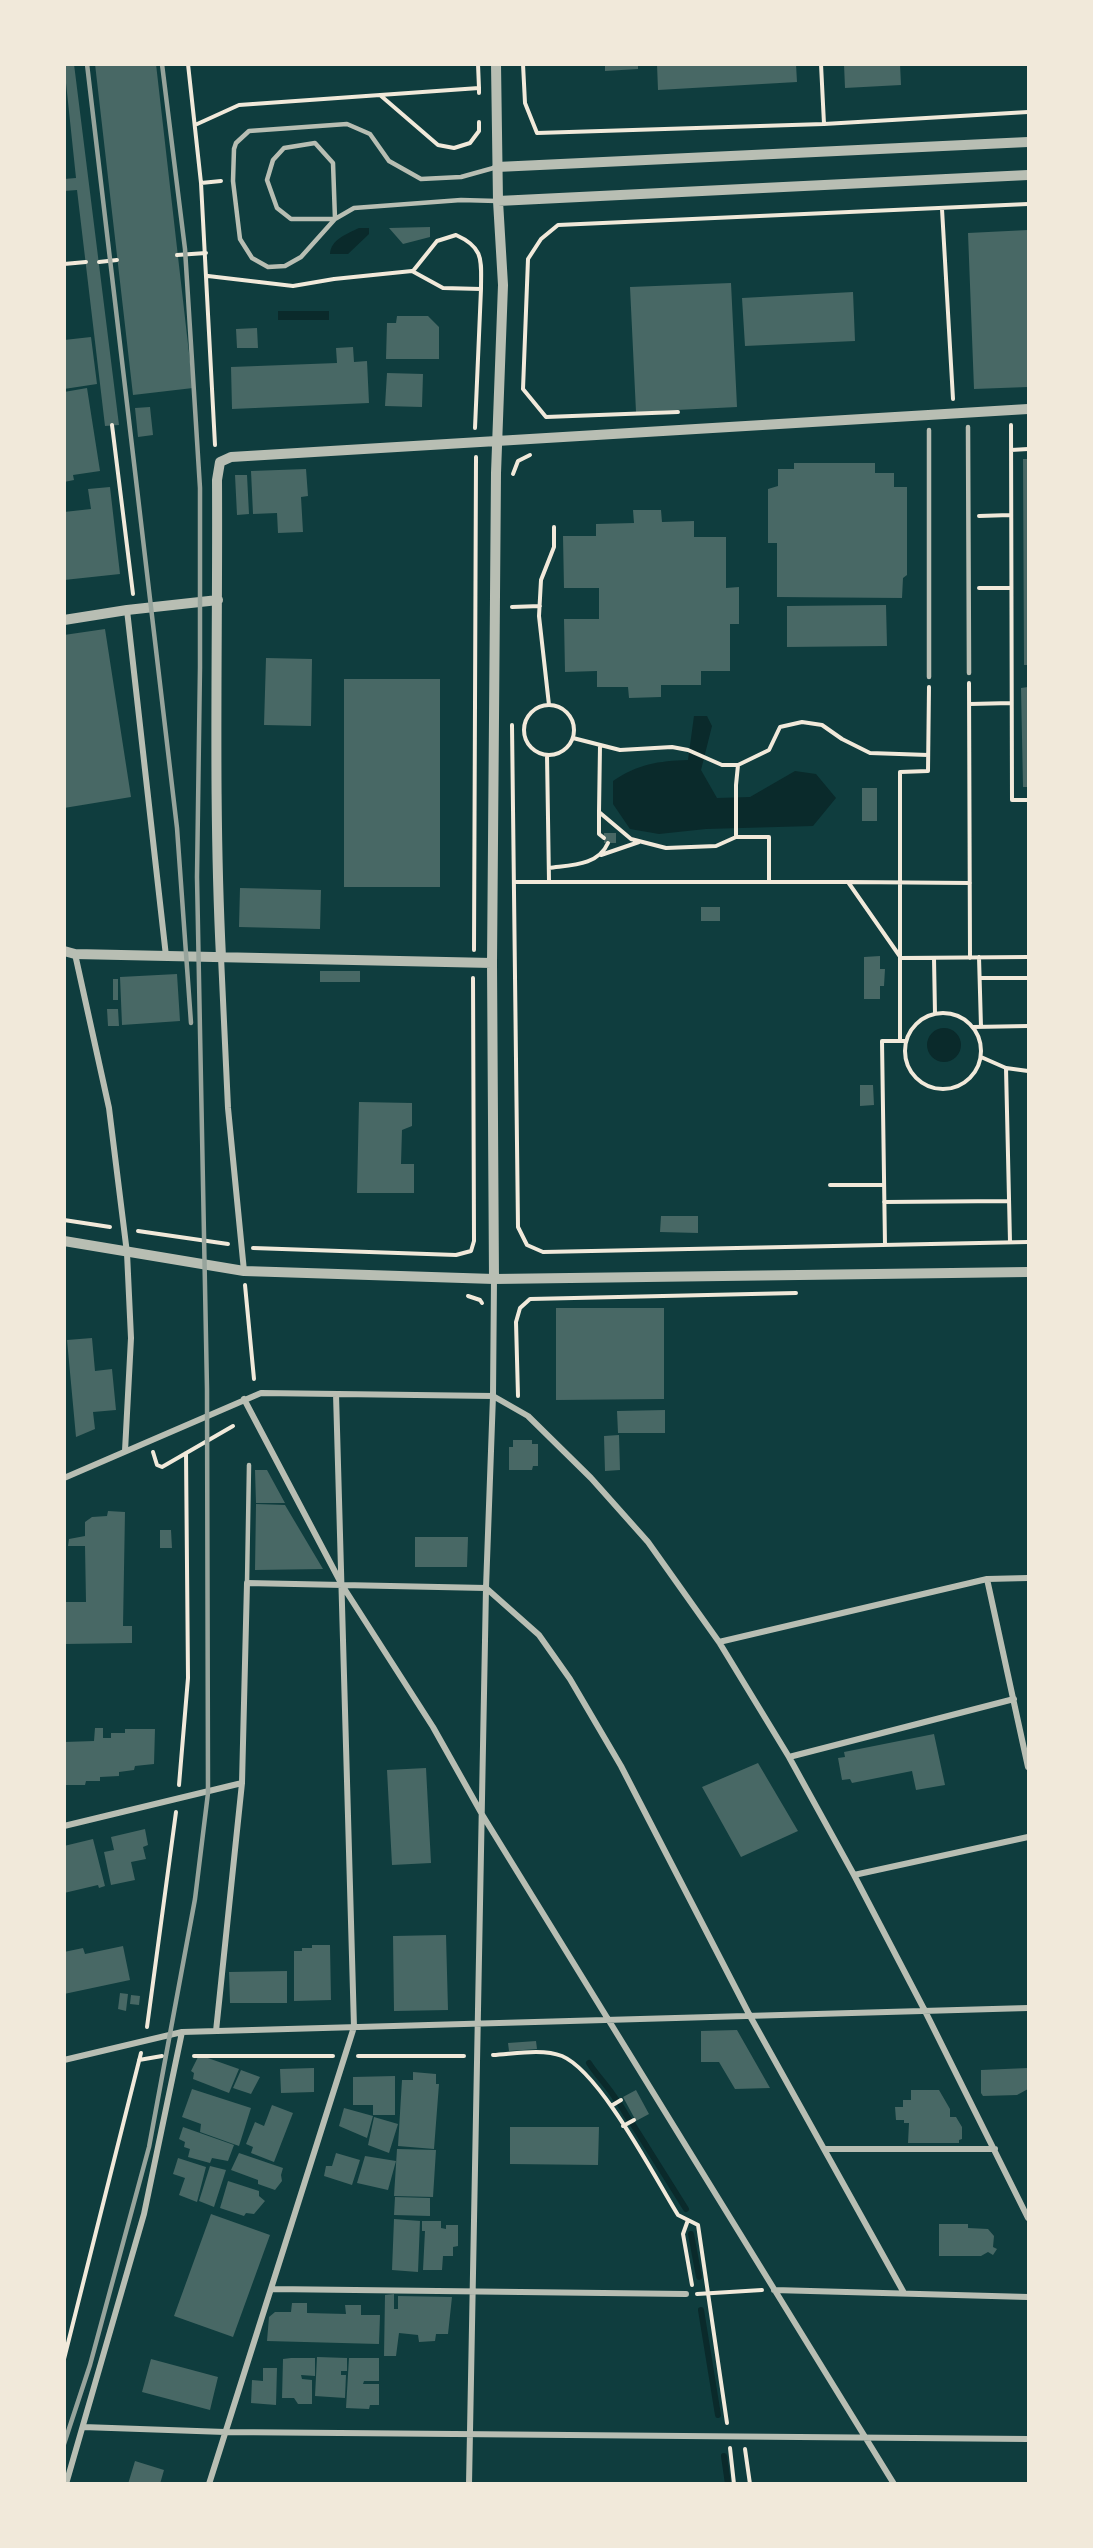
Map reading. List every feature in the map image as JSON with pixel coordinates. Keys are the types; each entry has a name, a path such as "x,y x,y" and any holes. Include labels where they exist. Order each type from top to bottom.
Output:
{"street":[{"path":"469,2484 486,1588 493,1396 492,963 496,442 503,285 498,201 496,64"},
{"path":"497,167 1029,142"},
{"path":"498,201 1029,175"},
{"path":"244,1271 228,1108 218,900 217,480 220,462 231,457 1029,409"},
{"path":"64,620 127,610 218,600"},
{"path":"127,610 166,957"},
{"path":"125,1451 131,1338 127,1253 109,1108 70,953 492,963"},
{"path":"64,1241 244,1271 494,1279 1029,1272"},
{"path":"64,1478 261,1393 493,1396 528,1416 591,1478 648,1542 719,1642 789,1757 854,1875 1029,2218"},
{"path":"209,2484 354,2027 336,1394"},
{"path":"244,1399 342,1585 433,1727 483,1816 894,2484"},
{"path":"719,1642 987,1579 1029,1578"},
{"path":"987,1579 1029,1767"},
{"path":"216,2031 242,1783 247,1583 486,1588 539,1635 570,1679 621,1766 750,2016 904,2293"},
{"path":"789,1757 1014,1699"},
{"path":"64,1826 242,1783"},
{"path":"854,1875 1029,1837"},
{"path":"64,2060 182,2032 1029,2008"},
{"path":"66,2484 144,2214 182,2032"},
{"path":"824,2149 995,2149"},
{"path":"272,2289 686,2295"},
{"path":"774,2290 1029,2297"},
{"path":"83,2427 225,2432 1029,2439"}],"lane":[{"path":"497,167 460,177 421,179 389,161 370,134 347,124 341,124 249,130 236,143 234,149 233,181 240,239 252,258 268,267 285,266 301,257 335,219 354,208 454,201 498,201"},
{"path":"315,143 333,163 335,219 291,219 277,208 267,180 273,160 284,148 315,143"},
{"path":"968,427 969,673"},
{"path":"928,430 928,677"},
{"path":"247,1583 249,1465"}],"path":[{"path":"188,64 208,276 215,445"},
{"path":"478,64 479,98"},
{"path":"523,64 525,102 537,133 824,124 1029,112"},
{"path":"821,64 824,124"},
{"path":"195,125 239,105 478,88"},
{"path":"380,95 438,145 454,148 470,143 478,131 480,116"},
{"path":"201,183 233,181"},
{"path":"690,412 546,417 534,405 523,389 528,259 541,239 558,225 1029,204"},
{"path":"942,209 953,403"},
{"path":"412,271 437,241 456,235 471,242 481,257 475,432"},
{"path":"177,255 206,253"},
{"path":"99,262 117,260"},
{"path":"64,264 86,262"},
{"path":"208,276 293,286 334,279 412,271 443,288 481,289"},
{"path":"1011,424 1012,800 1029,800"},
{"path":"1000,425 1020,424"},
{"path":"112,425 133,598"},
{"path":"1011,450 1029,449"},
{"path":"513,484 513,473 518,461 537,454"},
{"path":"474,950 476,456"},
{"path":"969,516 1010,515"},
{"path":"549,705 541,647 540,606 541,580 554,547 554,527"},
{"path":"969,589 1010,588"},
{"path":"512,596 512,618"},
{"path":"512,607 540,606"},
{"path":"969,673 970,958"},
{"path":"903,1041 916,1023 935,1014 947,1013 959,1016 972,1027 981,1044 981,1056 970,1078 960,1086 935,1089 923,1084 914,1076 907,1065 904,1053 903,1041 899,882 900,771 928,771 928,677"},
{"path":"970,704 1011,703"},
{"path":"549,705 563,708 569,714 575,728 573,738 565,750 547,755 535,751 528,745 524,728 531,712 538,707 549,705"},
{"path":"511,720 518,1227 527,1245 543,1252 1029,1242"},
{"path":"573,738 620,750 672,747 688,750 722,765 738,765 769,750 780,727 802,722 822,724 842,739 870,753 928,755"},
{"path":"600,746 598,834 604,838"},
{"path":"547,755 549,881"},
{"path":"736,837 738,765"},
{"path":"598,812 631,839 666,848 716,846 736,837 769,837 769,882"},
{"path":"549,868 586,863 600,855 639,842"},
{"path":"600,855 608,843"},
{"path":"515,882 970,883"},
{"path":"848,882 901,958"},
{"path":"979,957 981,1027"},
{"path":"901,958 1029,957"},
{"path":"934,958 935,1014"},
{"path":"130,1230 242,1246 456,1254 471,1251 474,1241 473,978"},
{"path":"980,978 1029,978"},
{"path":"972,1027 1029,1026"},
{"path":"885,1245 882,1041 903,1041"},
{"path":"981,1056 1006,1068 1029,1071"},
{"path":"1006,1068 1010,1242"},
{"path":"830,1185 884,1185"},
{"path":"884,1202 1009,1201"},
{"path":"64,1220 110,1227"},
{"path":"245,1284 254,1379"},
{"path":"518,1396 516,1322 520,1308 530,1299 804,1293"},
{"path":"151,1440 156,1465 162,1467 234,1426"},
{"path":"179,1790 188,1678 186,1453"},
{"path":"147,2028 177,1805"},
{"path":"64,2359 142,2050"},
{"path":"493,2055 542,2052 561,2055 583,2069 601,2090 678,2215 698,2225 734,2484"},
{"path":"139,2060 162,2056"},
{"path":"194,2056 340,2056"},
{"path":"358,2056 468,2056"},
{"path":"611,2106 621,2100"},
{"path":"623,2126 634,2120"},
{"path":"688,2220 683,2234 693,2287 708,2294 774,2290"},
{"path":"744,2437 750,2484"}],"water":[{"path":"359,228 369,228 369,234 348,254 330,254 336,241"},
{"path":"278,311 329,311 329,320 278,320"},
{"path":"694,716 707,716 712,726 701,770 717,798 750,797 795,771 816,774 836,798 813,826 706,829 659,834 630,829 613,804 613,781 649,764 688,760"},
{"path":"944,1028 956,1033 961,1045 956,1057 944,1062 932,1057 927,1045 932,1033"}],"building":[{"path":"64,64 74,64 119,425 105,426 77,190 64,191 64,179 76,178"},
{"path":"95,64 156,64 193,388 133,395"},
{"path":"605,64 638,64 638,69 605,71"},
{"path":"657,64 796,64 797,82 658,90"},
{"path":"844,64 900,64 901,85 845,88"},
{"path":"430,227 430,237 403,244 389,228"},
{"path":"1028,230 1028,387 974,389 968,233"},
{"path":"731,283 737,407 636,412 630,287"},
{"path":"853,292 855,341 745,346 742,298"},
{"path":"397,316 428,316 439,327 439,359 386,359 387,323 396,323"},
{"path":"257,328 258,348 237,348 236,329"},
{"path":"91,337 97,384 64,389 64,340"},
{"path":"353,347 354,362 367,361 369,403 232,409 231,367 337,363 336,348"},
{"path":"387,373 423,374 422,407 385,406"},
{"path":"87,388 100,471 73,475 74,480 64,482 64,392"},
{"path":"150,407 153,435 138,437 135,408"},
{"path":"1023,459 1028,459 1028,665 1024,665"},
{"path":"794,463 875,463 875,473 894,473 894,487 907,487 907,575 903,578 902,598 777,597 777,543 768,543 768,489 778,486 778,469 794,469"},
{"path":"306,469 308,496 301,497 303,532 278,533 277,513 253,514 251,471"},
{"path":"235,475 247,475 249,514 237,515"},
{"path":"110,487 120,574 64,580 64,512 91,509 88,489"},
{"path":"633,510 661,510 662,522 694,521 694,537 726,537 726,588 739,587 739,624 730,624 730,671 701,671 701,685 661,685 661,697 629,698 628,687 597,687 597,671 565,672 564,619 599,619 599,588 564,588 563,536 596,536 596,524 634,523"},
{"path":"886,605 887,646 787,647 787,606"},
{"path":"105,629 131,797 64,808 64,635"},
{"path":"266,658 312,659 311,726 264,725"},
{"path":"344,679 440,679 440,887 344,887"},
{"path":"1028,687 1028,787 1023,787 1021,688"},
{"path":"862,788 877,788 877,821 862,821"},
{"path":"604,833 616,833 616,843 604,843"},
{"path":"240,888 321,890 320,929 239,927"},
{"path":"701,907 720,907 720,921 701,921"},
{"path":"880,956 880,969 885,969 884,986 880,986 880,999 864,999 864,957"},
{"path":"320,971 360,971 360,982 320,982"},
{"path":"177,974 180,1021 122,1025 120,977"},
{"path":"113,979 118,979 118,1000 113,1000"},
{"path":"107,1009 118,1009 119,1026 108,1026"},
{"path":"860,1085 873,1085 874,1105 860,1106"},
{"path":"359,1102 412,1103 412,1126 402,1130 401,1164 414,1164 414,1193 357,1193"},
{"path":"661,1216 698,1216 698,1233 660,1232"},
{"path":"556,1308 664,1308 664,1399 556,1400"},
{"path":"92,1338 95,1371 112,1369 116,1410 93,1412 95,1429 76,1437 67,1340"},
{"path":"665,1410 665,1433 618,1433 617,1411"},
{"path":"619,1435 620,1470 605,1471 604,1436"},
{"path":"513,1440 532,1440 532,1444 538,1444 538,1466 533,1466 532,1470 509,1470 509,1447 513,1447"},
{"path":"255,1470 267,1470 285,1503 256,1503"},
{"path":"256,1504 285,1505 323,1569 255,1570"},
{"path":"108,1511 125,1512 123,1626 132,1626 132,1643 64,1644 64,1602 86,1602 85,1546 68,1546 69,1539 85,1536 85,1522 92,1517 107,1516"},
{"path":"160,1530 171,1530 172,1548 160,1548"},
{"path":"415,1537 468,1537 467,1567 415,1567"},
{"path":"95,1728 103,1728 103,1738 111,1738 111,1733 125,1733 125,1729 155,1729 154,1764 135,1766 134,1770 119,1772 119,1776 100,1777 100,1781 86,1781 85,1785 64,1785 64,1742 94,1741"},
{"path":"934,1734 945,1785 916,1790 912,1771 852,1783 850,1779 842,1780 838,1758 845,1757 844,1752"},
{"path":"758,1763 798,1831 741,1857 702,1787"},
{"path":"426,1768 431,1863 392,1865 387,1770"},
{"path":"145,1829 148,1845 143,1847 146,1859 131,1862 135,1880 111,1885 104,1852 114,1850 111,1837"},
{"path":"93,1839 105,1886 99,1888 98,1885 64,1893 64,1846"},
{"path":"446,1935 448,2010 394,2011 393,1936"},
{"path":"312,1945 330,1945 331,2000 294,2001 294,1951 312,1948"},
{"path":"123,1946 130,1980 64,1994 64,1952 83,1948 85,1954"},
{"path":"287,1971 287,2003 230,2003 229,1972"},
{"path":"120,1993 128,1994 126,2011 118,2009"},
{"path":"131,1995 140,1996 139,2005 130,2004"},
{"path":"737,2030 770,2088 735,2089 719,2062 701,2062 701,2031"},
{"path":"536,2041 537,2049 509,2051 508,2043"},
{"path":"198,2057 205,2057 239,2069 229,2093 193,2079 194,2073 191,2071"},
{"path":"314,2068 314,2092 281,2093 280,2069"},
{"path":"1028,2068 1028,2089 1017,2095 983,2096 981,2093 981,2070"},
{"path":"241,2070 260,2077 251,2094 233,2088"},
{"path":"413,2072 436,2074 436,2084 439,2084 434,2149 398,2146 402,2080 413,2080"},
{"path":"395,2076 395,2115 373,2115 373,2105 353,2105 353,2077"},
{"path":"192,2089 251,2108 239,2146 200,2132 201,2124 182,2117"},
{"path":"636,2090 649,2114 636,2121 623,2097"},
{"path":"911,2090 939,2090 950,2109 950,2117 956,2117 962,2127 962,2139 959,2143 908,2143 909,2123 896,2120 895,2107 903,2107 903,2100 911,2100"},
{"path":"272,2105 293,2113 274,2162 251,2153 253,2147 246,2144 255,2122 264,2126"},
{"path":"344,2108 373,2116 367,2138 339,2126"},
{"path":"374,2117 398,2124 389,2153 368,2145"},
{"path":"183,2127 234,2145 228,2161 212,2158 210,2163 188,2157 190,2149 184,2147 185,2142 179,2139"},
{"path":"510,2127 599,2127 598,2165 510,2164"},
{"path":"397,2149 436,2150 433,2197 394,2196"},
{"path":"239,2153 283,2168 282,2181 275,2190 258,2184 258,2180 231,2170"},
{"path":"336,2153 360,2160 352,2185 324,2176 326,2166 332,2166"},
{"path":"365,2156 396,2161 388,2190 357,2183"},
{"path":"178,2158 206,2167 197,2202 179,2195 185,2178 173,2174"},
{"path":"210,2166 226,2170 214,2207 199,2201"},
{"path":"228,2181 259,2191 259,2196 265,2201 254,2214 246,2213 244,2216 220,2208"},
{"path":"395,2197 430,2198 430,2216 394,2215"},
{"path":"211,2214 270,2235 233,2337 174,2316"},
{"path":"394,2219 420,2221 418,2272 392,2270"},
{"path":"422,2221 441,2221 441,2228 446,2229 446,2225 458,2225 458,2246 453,2247 453,2256 443,2256 442,2270 423,2270 425,2231 422,2231"},
{"path":"939,2224 968,2224 968,2228 988,2229 994,2236 993,2247 997,2249 993,2255 988,2252 981,2256 939,2256"},
{"path":"394,2294 394,2309 398,2309 398,2296 452,2297 448,2334 436,2334 435,2341 419,2342 418,2335 399,2333 396,2356 384,2356 385,2295"},
{"path":"292,2303 307,2303 307,2313 346,2314 345,2305 361,2305 361,2315 380,2315 379,2344 267,2341 269,2317 275,2312 291,2312"},
{"path":"317,2357 347,2358 347,2371 341,2371 341,2375 346,2375 345,2398 315,2396"},
{"path":"315,2358 315,2376 301,2375 302,2379 312,2380 312,2404 298,2404 294,2398 282,2398 283,2359"},
{"path":"349,2358 379,2358 379,2381 364,2381 363,2384 379,2384 379,2405 370,2405 369,2409 346,2408"},
{"path":"151,2359 218,2377 210,2410 142,2392"},
{"path":"263,2368 277,2368 276,2405 251,2403 252,2380 263,2381"},
{"path":"135,2461 164,2470 160,2484 128,2484"}],"waterway":[{"path":"589,2063 617,2101"},
{"path":"619,2103 630,2121"},
{"path":"632,2123 686,2209"},
{"path":"691,2234 699,2277"},
{"path":"701,2310 718,2415"},
{"path":"724,2456 728,2484"}],"railway":[{"path":"87,64 177,828 191,1023"},
{"path":"64,2444 90,2365 149,2147 195,1899 208,1793 207,1389 197,877 200,488 185,249 162,64"}]}
